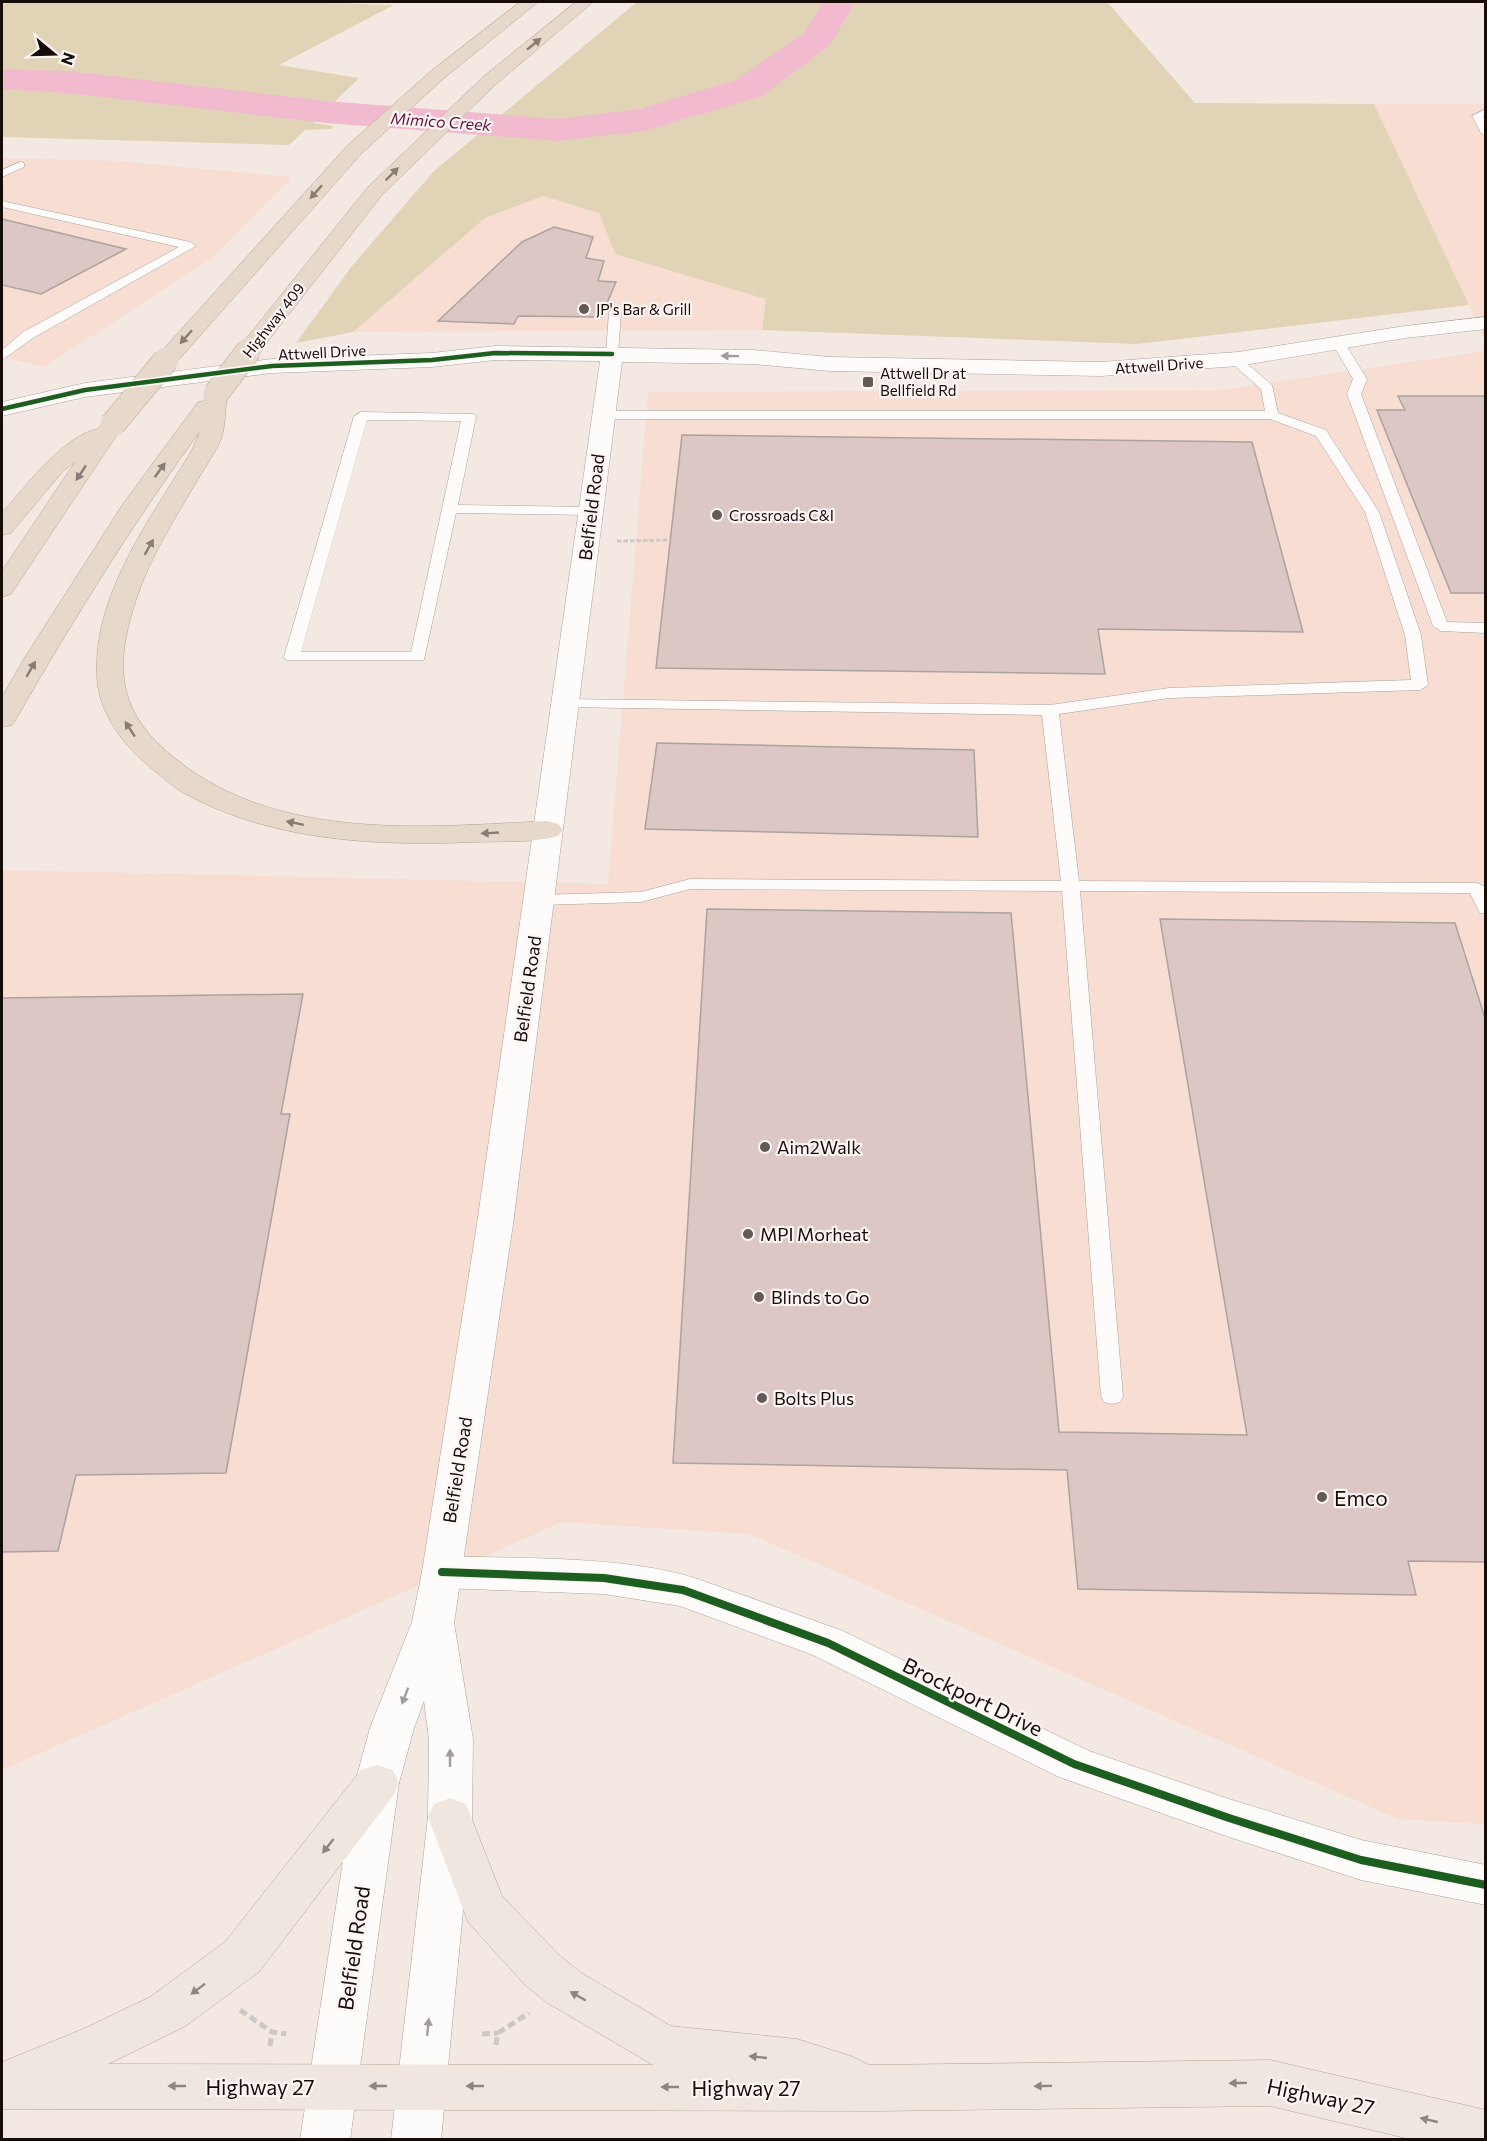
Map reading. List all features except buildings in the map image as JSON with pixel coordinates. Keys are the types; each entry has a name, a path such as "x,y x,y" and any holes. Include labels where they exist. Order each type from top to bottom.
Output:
{"highway":[{"path":"2,589 112,424 166,360 355,149 437,75 530,2"},
{"name":"Highway 409","path":"2,719 40,654 135,504 249,350 375,191 489,81 585,2"},
{"path":"216,394 211,434 137,568 117,619 109,665 113,703 137,740 171,773 226,803 258,815 298,824 335,830 413,835 548,830"},
{"path":"2,528 55,466 112,424"}],"main road":[{"name":"Attwell Drive","path":"3,405 85,390 195,375 283,366 432,360 486,368 611,362 752,372 830,364 1101,369 1233,359 1405,332 1485,323"},
{"name":"Belfield Road","path":"326,2139 377,1783 392,1728 433,1622 442,1572 495,1224 611,362"},
{"name":"Brockport Drive","path":"442,1572 604,1578 683,1590 828,1643 1074,1764 1229,1818 1361,1860 1485,1885"},
{"name":"Belfield Road","path":"416,2139 450,1816 451,1739 433,1622"},
{"path":"2,2086 100,2045 167,2012 242,1957 377,1783"},
{"path":"450,1816 484,1908 541,1969 563,1988 664,2047 797,2061 875,2088"},
{"name":"Highway 27","path":"2,2086 875,2088 1270,2083 1485,2133"}],"lane":[{"path":"1485,112 1477,116 1485,133"},
{"path":"2,174 20,165"},
{"path":"2,204 190,246 28,335 2,356"},
{"path":"611,362 615,312"},
{"path":"1338,343 1360,379 1354,394 1441,627 1485,628"},
{"path":"1233,359 1267,388 1272,415"},
{"path":"566,702 1050,710 1169,693 1420,685 1413,635 1372,512 1321,433 1272,415 603,415"},
{"path":"361,416 469,417 450,509 418,657 292,657 361,416"},
{"path":"450,509 591,511"},
{"path":"1050,710 1071,886 1112,1396"},
{"path":"539,900 641,897 690,884 1477,888 1485,909"}],"path":[{"path":"587,541 670,540"},
{"path":"230,2003 272,2032 286,2034"},
{"path":"482,2034 498,2033 539,2007"},
{"path":"270,2047 272,2032"},
{"path":"496,2046 498,2033"}],"shaded area":[{"path":"2,2 292,2 394,5 279,65 359,78 313,123 333,126 332,129 305,130 289,145 2,137"},
{"path":"637,2 1107,2 1195,103 1374,104 1469,305 1137,344 762,330 766,299 615,254 599,213 543,196 485,218 353,332 296,343 352,266 433,172"},
{"path":"1374,104 1485,104 1485,341 1469,305"},
{"path":"2,158 118,161 292,177 211,259 44,367 2,357"},
{"path":"543,196 600,213 615,254 767,299 762,330 353,332 485,218"},
{"path":"1485,351 1485,1824 1398,1819 750,1534 562,1522 2,1770 2,870 608,884 648,392 1220,390"}],"waterway":[{"name":"Mimico Creek","path":"2,79 68,82 326,112 558,130 644,120 749,88 818,38 839,2"}],"cycle path":[{"path":"2,409 85,390 272,366 432,360 495,353 612,354"},
{"path":"442,1572 604,1578 683,1590 828,1643 1074,1764 1229,1818 1361,1860 1486,1885"}],"place":[{"name":"JP's Bar & Grill","path":"584,309"},
{"name":"Attwell Dr at Bellfield Rd","path":"868,382"},
{"name":"Crossroads C&I","path":"717,515"},
{"name":"Aim2Walk","path":"765,1147"},
{"name":"MPI Morheat","path":"748,1234"},
{"name":"Blinds to Go","path":"759,1297"},
{"name":"Bolts Plus","path":"762,1398"},
{"name":"Emco","path":"1322,1497"}]}
